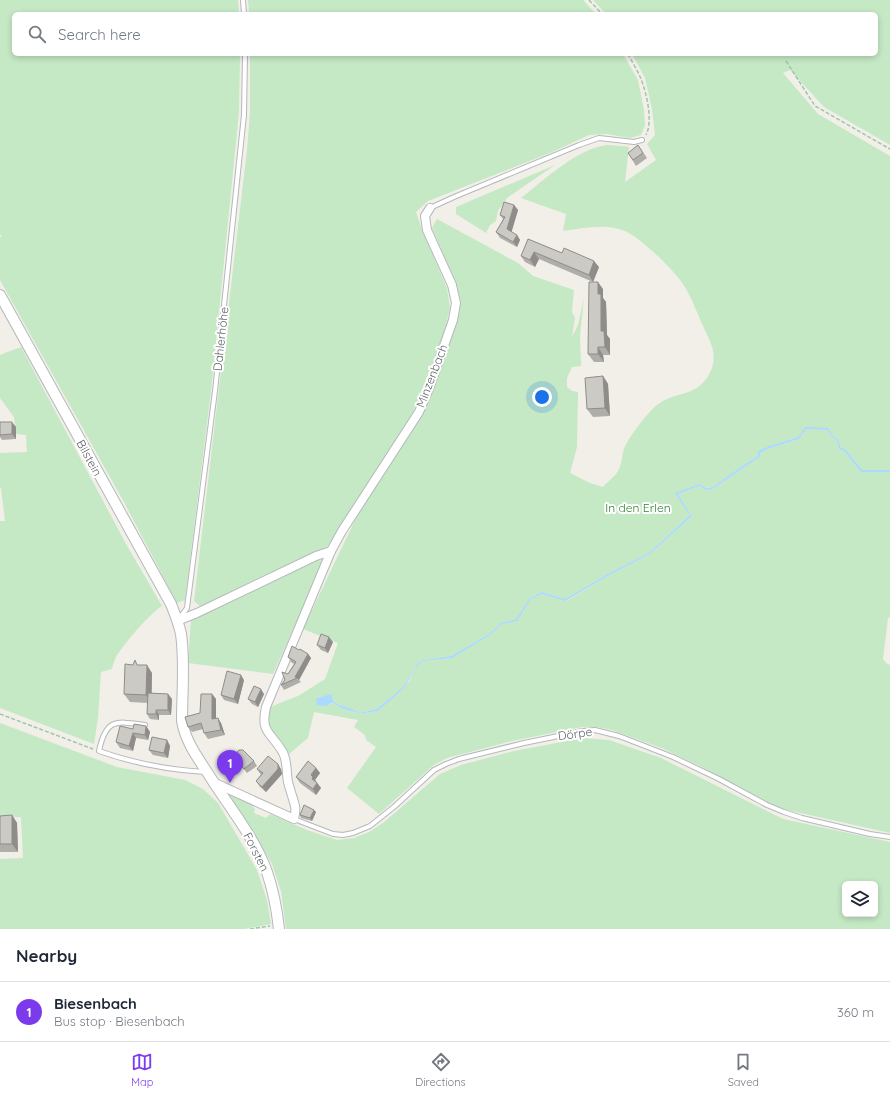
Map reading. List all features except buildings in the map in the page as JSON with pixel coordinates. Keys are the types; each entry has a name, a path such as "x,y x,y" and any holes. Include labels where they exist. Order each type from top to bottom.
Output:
{"street":[{"name":"Minzenbach","path":"294,819 295,808 288,782 286,759 282,751 267,732 264,724 266,707 331,551 342,531 419,412 430,386 453,320 456,303 452,285 427,230 425,216 430,208"},
{"name":"Bilstein","path":"0,296 171,604 181,635 183,728 194,752 207,772"},
{"path":"177,621 197,613 316,556 331,551"},
{"name":"Forsten","path":"207,772 244,830 266,871 272,889 279,927"},
{"path":"215,783 294,819"}],"lane":[{"path":"243,0 244,12"},
{"name":"Dahlerhöhe","path":"177,621 187,608 215,391 244,115 245,56"},
{"path":"430,208 599,138 634,142 642,140"},
{"path":"145,725 116,723 109,727 104,733 99,751 137,763 185,771 207,772"},
{"name":"Dörpe","path":"294,819 333,834 343,835 353,833 370,826 395,806 434,770 446,764 459,759 524,743 595,730 619,736 673,757 719,779 767,805 784,812 870,834 890,837"}],"path":[{"path":"589,0 600,12"},
{"path":"629,56 641,79 650,115 647,134 642,140"},
{"path":"786,61 815,106 890,149"},
{"path":"0,714 99,751"},
{"path":"250,929 279,927"}],"green space":[{"path":"0,0 238,0 239,12 12,12 12,56 240,56 239,112 211,391 185,600 177,603 125,504 0,280 0,237 2,236 0,234"},
{"path":"248,0 583,0 594,12 249,12"},
{"name":"In den Erlen","path":"593,0 890,0 890,145 824,107 790,70 783,73 818,114 890,156 890,470 862,471 854,460 841,448 838,439 833,436 828,428 805,428 798,437 769,446 757,453 758,456 713,487 707,488 699,484 676,493 690,515 649,553 613,571 565,599 542,592 530,598 516,619 501,623 489,634 451,656 423,660 418,663 404,686 377,709 359,713 354,709 340,705 329,695 317,698 329,704 332,702 343,709 359,714 378,711 409,682 414,671 423,661 451,658 490,635 502,624 517,620 531,599 542,594 566,601 613,573 650,554 692,516 678,494 699,486 706,490 713,489 760,457 759,453 799,439 806,429 827,430 832,437 837,440 839,449 844,451 861,472 890,472 890,617 888,618 883,659 890,665 890,833 787,810 766,802 700,766 664,749 612,730 597,727 582,727 512,741 447,758 434,765 379,814 347,788 376,747 366,740 365,735 354,727 358,720 314,712 308,738 289,754 272,733 268,721 270,707 298,696 325,679 338,643 303,629 356,518 422,414 435,384 451,335 461,302 457,286 432,228 437,219 518,263 533,276 574,290 572,312 575,318 572,337 578,325 584,298 580,336 581,366 572,367 567,378 567,387 572,391 578,392 577,447 570,473 590,483 603,487 618,471 626,444 653,408 665,400 695,389 707,378 712,368 714,357 712,347 692,300 679,278 640,240 625,231 610,227 594,227 563,231 566,214 521,198 573,158 596,147 615,145 629,147 625,182 656,160 647,144 655,135 652,109 645,78 633,56 878,56 878,12 604,12"},
{"path":"250,56 624,56 638,80 644,110 645,125 641,135 630,138 607,134 589,135 550,153 428,201 416,212 422,230 447,288 450,308 444,333 410,420 336,537 326,547 201,607 194,601 247,150 250,113"},
{"path":"555,165 507,198 498,211 496,221 490,225 486,233 456,214 456,207"},
{"path":"21,347 126,544 162,606 144,622 124,645 116,657 112,669 101,672 98,718 94,744 0,708 0,521 5,521 0,488 0,453 27,452 26,435 16,434 14,417 0,398 0,355"},
{"path":"319,560 324,561 273,674 188,663 191,619"},
{"path":"0,723 117,767 185,780 203,789 218,803 257,870 267,900 271,924 244,929 0,929 0,859 23,858 21,817 0,818"},
{"path":"583,738 609,740 661,758 783,819 890,842 890,929 286,929 281,891 272,864 228,794 253,804 252,806 255,809 254,813 266,818 270,814 307,830 337,840 354,838 369,832 383,823 440,774 461,765 514,751"}],"water":[{"path":"805,427 828,428 833,436 838,439 841,448 845,449 862,470 890,470 890,472 861,472 844,451 839,449 837,440 832,437 827,430 806,429 799,439 770,448 760,453 760,457 713,489 706,490 699,486 678,494 692,516 650,554 613,573 565,601 542,594 531,599 517,621 502,624 490,635 452,658 423,661 414,671 405,687 378,711 359,714 343,709 332,702 326,706 317,705 317,698 331,694 336,703 359,713 377,709 404,686 418,663 423,660 451,656 489,634 501,623 516,619 530,598 542,592 565,599 613,571 649,553 690,515 675,493 699,484 707,488 713,487 758,456 757,452 769,446 798,437"}],"place":[{"name":"Biesenbach","path":"230,783"}]}
